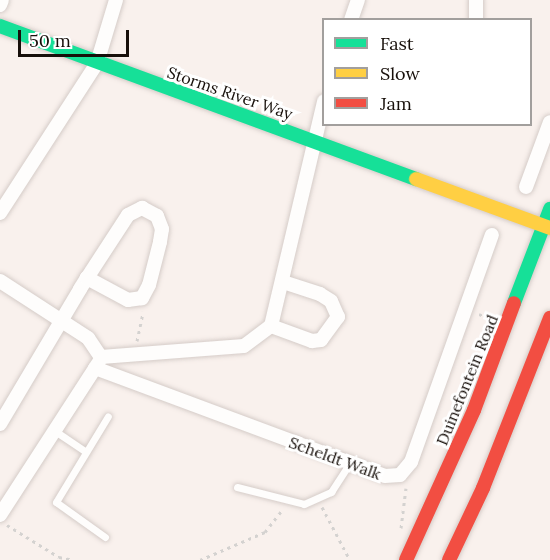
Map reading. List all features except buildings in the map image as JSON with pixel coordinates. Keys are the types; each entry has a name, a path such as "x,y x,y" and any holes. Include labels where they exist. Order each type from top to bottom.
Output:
{"main road":[{"name":"Storms River Way","path":"0,26 547,226"},
{"name":"Duinefontein Road","path":"406,560 474,410 547,226 550,209"},
{"path":"449,560 483,488 550,318"}],"street":[{"path":"0,5 2,0"},
{"path":"0,213 97,63 116,0"},
{"path":"352,18 358,0"},
{"path":"476,0 476,18"},
{"path":"98,363 244,346 271,326 312,139 322,106"},
{"path":"526,187 550,122"},
{"path":"0,424 63,322 87,278 128,215 142,208 157,216 162,229 160,242 149,285 142,298 128,300 87,278"},
{"name":"Scheldt Walk","path":"98,363 350,463 393,477 409,467 492,235"},
{"path":"0,280 88,338 98,363"},
{"path":"271,326 312,341 321,340 338,317 331,301 320,294 282,282"},
{"path":"0,515 98,363"}],"lane":[{"path":"105,537 56,502 108,416"},
{"path":"55,431 85,451"},
{"path":"237,487 288,502 318,500 331,492 350,463"}],"path":[{"path":"402,528 399,525 406,489"},
{"path":"318,500 351,560"},
{"path":"200,560 265,532 288,502"},
{"path":"0,521 59,557 74,560"}],"traffic: fast":[{"path":"0,26 416,179"},
{"path":"514,303 550,209"}],"traffic: slow":[{"path":"416,179 550,228"}],"traffic: jam":[{"path":"406,560 474,410 514,303"},
{"path":"449,560 483,488 550,318"}]}
